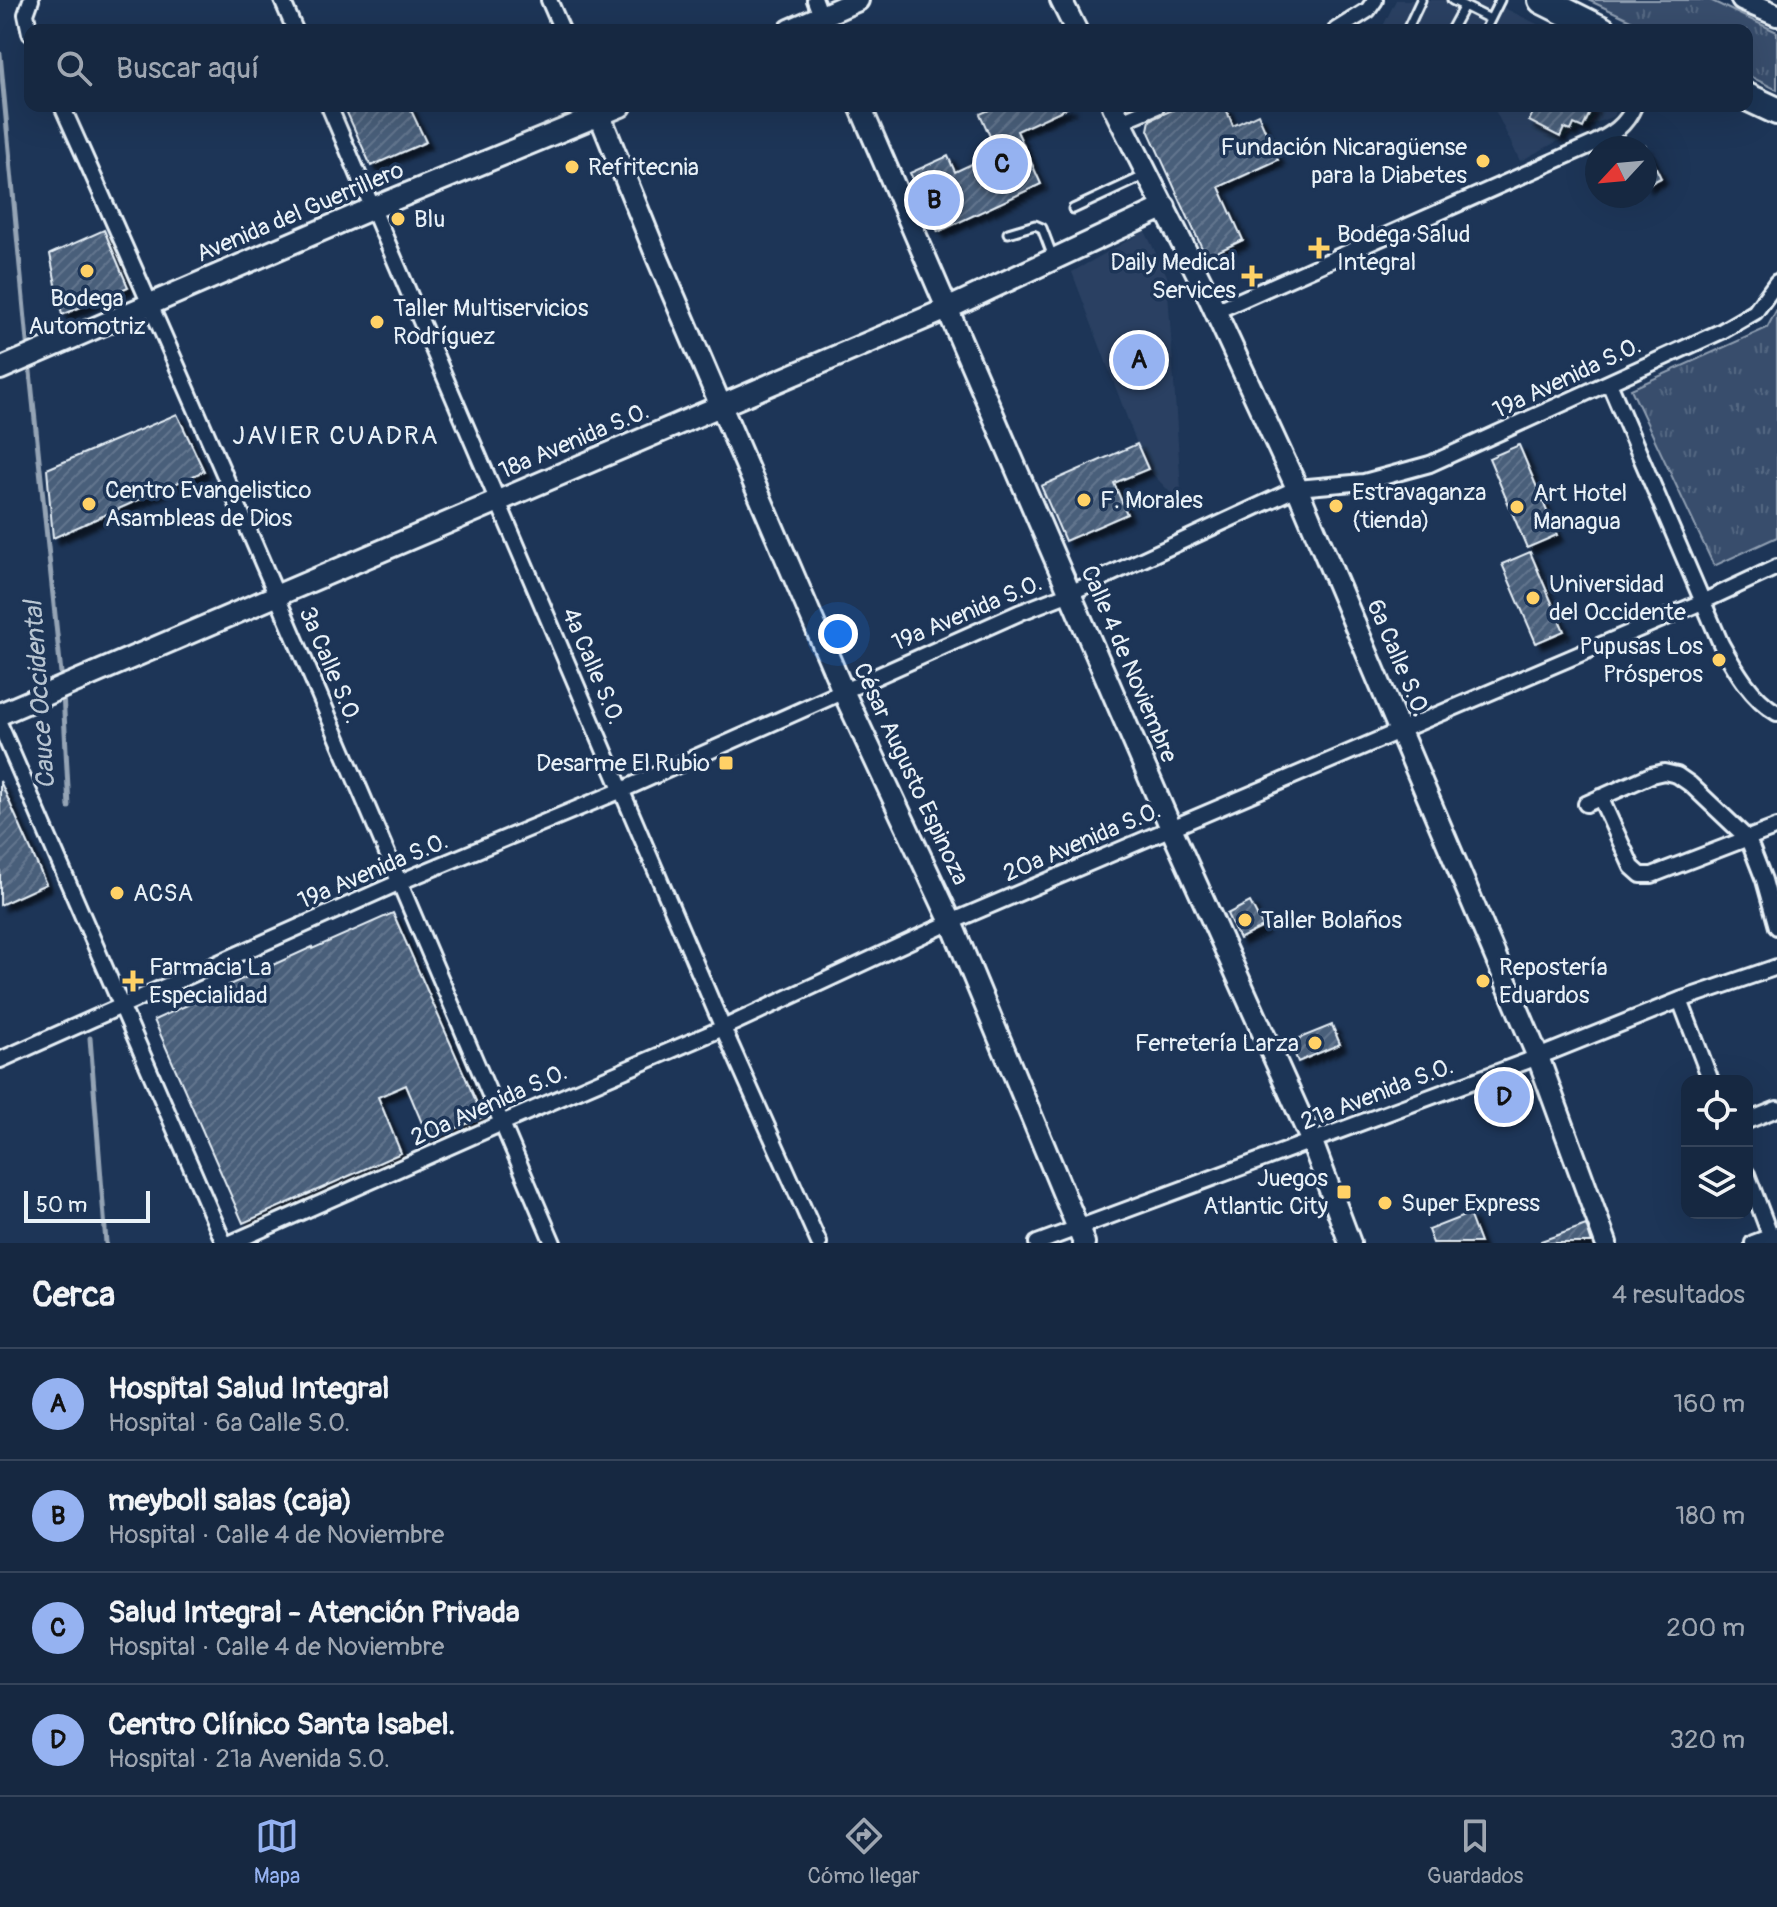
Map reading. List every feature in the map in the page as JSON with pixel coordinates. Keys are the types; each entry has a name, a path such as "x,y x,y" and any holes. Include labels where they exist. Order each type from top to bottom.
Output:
{"highway":[{"path":"1542,0 1590,24"},
{"path":"1753,100 1777,111"}],"street":[{"path":"28,24 26,14 31,0"},
{"path":"282,0 292,24"},
{"path":"549,0 559,24"},
{"path":"802,24 858,0"},
{"path":"1061,0 1073,24"},
{"path":"1346,24 1368,10 1375,0"},
{"path":"1742,0 1777,15"},
{"name":"3a Calle S.O.","path":"65,112 151,305 553,1243"},
{"name":"4a Calle S.O.","path":"332,112 723,1028 819,1243"},
{"name":"Avenida del Guerrillero","path":"0,369 596,112"},
{"name":"César Augusto Espinoza","path":"598,112 843,691 951,922 1081,1235"},
{"name":"Calle 4 de Noviembre","path":"863,112 1171,828 1312,1142 1350,1243"},
{"path":"1216,311 1593,144 1629,119 1632,112"},
{"name":"6a Calle S.O.","path":"1117,114 1216,311 1297,488 1538,1057 1606,1243"},
{"name":"18a Avenida S.O.","path":"0,714 947,309 1165,207"},
{"name":"19a Avenida S.O.","path":"0,1060 400,882 622,790 1070,593 1297,488 1364,482 1430,464 1722,331 1755,312 1777,282"},
{"path":"1609,383 1721,644 1740,678 1777,713"},
{"name":"20a Avenida S.O.","path":"231,1243 723,1028 951,922 1702,602 1777,567"},
{"path":"0,725 224,1243"},
{"path":"1777,827 1748,839 1652,875 1641,875 1632,867 1593,801 1651,775 1664,772 1677,775 1748,839 1777,927"},
{"name":"21a Avenida S.O.","path":"1037,1243 1081,1235 1680,1000 1777,967"},
{"path":"1680,1000 1709,1075"},
{"path":"1753,1119 1777,1109"},
{"path":"1753,1188 1774,1238 1753,1243"}],"lane":[{"path":"1410,24 1421,0"},
{"path":"1452,0 1490,19"},
{"path":"1488,24 1500,0"},
{"path":"1454,24 1464,6"},
{"path":"1073,209 1148,174"},
{"path":"1008,233 1035,225 1042,228 1054,259"}],"shaded area":[{"path":"1396,0 1488,0 1537,24 1384,24"},
{"path":"1496,112 1616,112 1614,116 1583,128 1520,161"},
{"path":"1145,231 1167,276 1182,505 1148,469 1072,272"}],"green space":[{"path":"1588,0 1710,0 1777,32 1777,90 1753,78 1753,24 1639,24"},
{"path":"1777,309 1777,537 1714,566 1631,389 1767,328"}],"building":[{"path":"347,112 412,112 426,142 371,166"},
{"path":"1058,112 1017,131 1041,184 938,232 910,173 948,156 955,172 997,152 980,114"},
{"path":"1168,112 1227,112 1233,126 1258,114 1278,160 1219,187 1243,240 1206,257 1148,130 1150,120"},
{"path":"1533,112 1590,112 1583,128 1574,124 1571,131 1564,128 1560,137 1529,121"},
{"name":"Bodega Automotriz","path":"104,230 128,287 62,315 50,254"},
{"name":"Centro Evangelistico Asambleas de Dios","path":"177,414 204,471 53,538 47,469"},
{"name":"F. Morales","path":"1137,444 1148,469 1114,483 1127,514 1065,541 1041,486"},
{"name":"Art Hotel Managua","path":"1519,445 1557,535 1527,548 1489,458"},
{"name":"Universidad del Occidente","path":"1530,552 1564,631 1536,643 1502,564"},
{"path":"0,781 46,884 0,905"},
{"name":"Taller Bolaños","path":"1250,902 1263,927 1239,939 1227,914"},
{"path":"393,913 483,1117 429,1140 406,1085 378,1097 401,1153 243,1223 154,1020"},
{"name":"Ferretería Larza","path":"1332,1025 1340,1044 1298,1062 1290,1042"},
{"path":"1469,1214 1480,1243 1433,1243 1428,1230"},
{"path":"1586,1225 1592,1243 1541,1243 1541,1241"}],"waterway":[{"name":"Cauce Occidental","path":"0,54 28,352"},
{"name":"Cauce Occidental","path":"29,362 62,683"},
{"name":"Cauce Occidental","path":"63,693 69,807"},
{"name":"Cauce Occidental","path":"90,1038 106,1243"}],"place":[{"name":"Fundación Nicaragüense para la Diabetes","path":"1483,161"},
{"name":"Salud Integral - Atención Privada","path":"1002,164"},
{"name":"Refritecnia","path":"572,167"},
{"name":"meyboll salas (caja)","path":"934,200"},
{"name":"Blu","path":"398,219"},
{"name":"Bodega Salud Integral","path":"1319,248"},
{"name":"Bodega Automotriz","path":"87,271"},
{"name":"Daily Medical Services","path":"1252,276"},
{"name":"Taller Multiservicios Rodríguez","path":"377,322"},
{"name":"Hospital Salud Integral","path":"1139,360"},
{"name":"F. Morales","path":"1084,500"},
{"name":"Centro Evangelistico Asambleas de Dios","path":"89,504"},
{"name":"Estravaganza (tienda)","path":"1336,506"},
{"name":"Art Hotel Managua","path":"1517,507"},
{"name":"Universidad del Occidente","path":"1533,598"},
{"name":"Pupusas Los Prósperos","path":"1719,660"},
{"name":"Desarme El Rubio","path":"726,763"},
{"name":"ACSA","path":"117,893"},
{"name":"Taller Bolaños","path":"1245,920"},
{"name":"Farmacia La Especialidad","path":"133,981"},
{"name":"Repostería Eduardos","path":"1483,981"},
{"name":"Ferretería Larza","path":"1315,1043"},
{"name":"Centro Clínico Santa Isabel.","path":"1504,1097"},
{"name":"Juegos Atlantic City","path":"1344,1192"},
{"name":"Super Express","path":"1385,1203"}],"district":[{"name":"JAVIER CUADRA","path":"336,436"}]}
